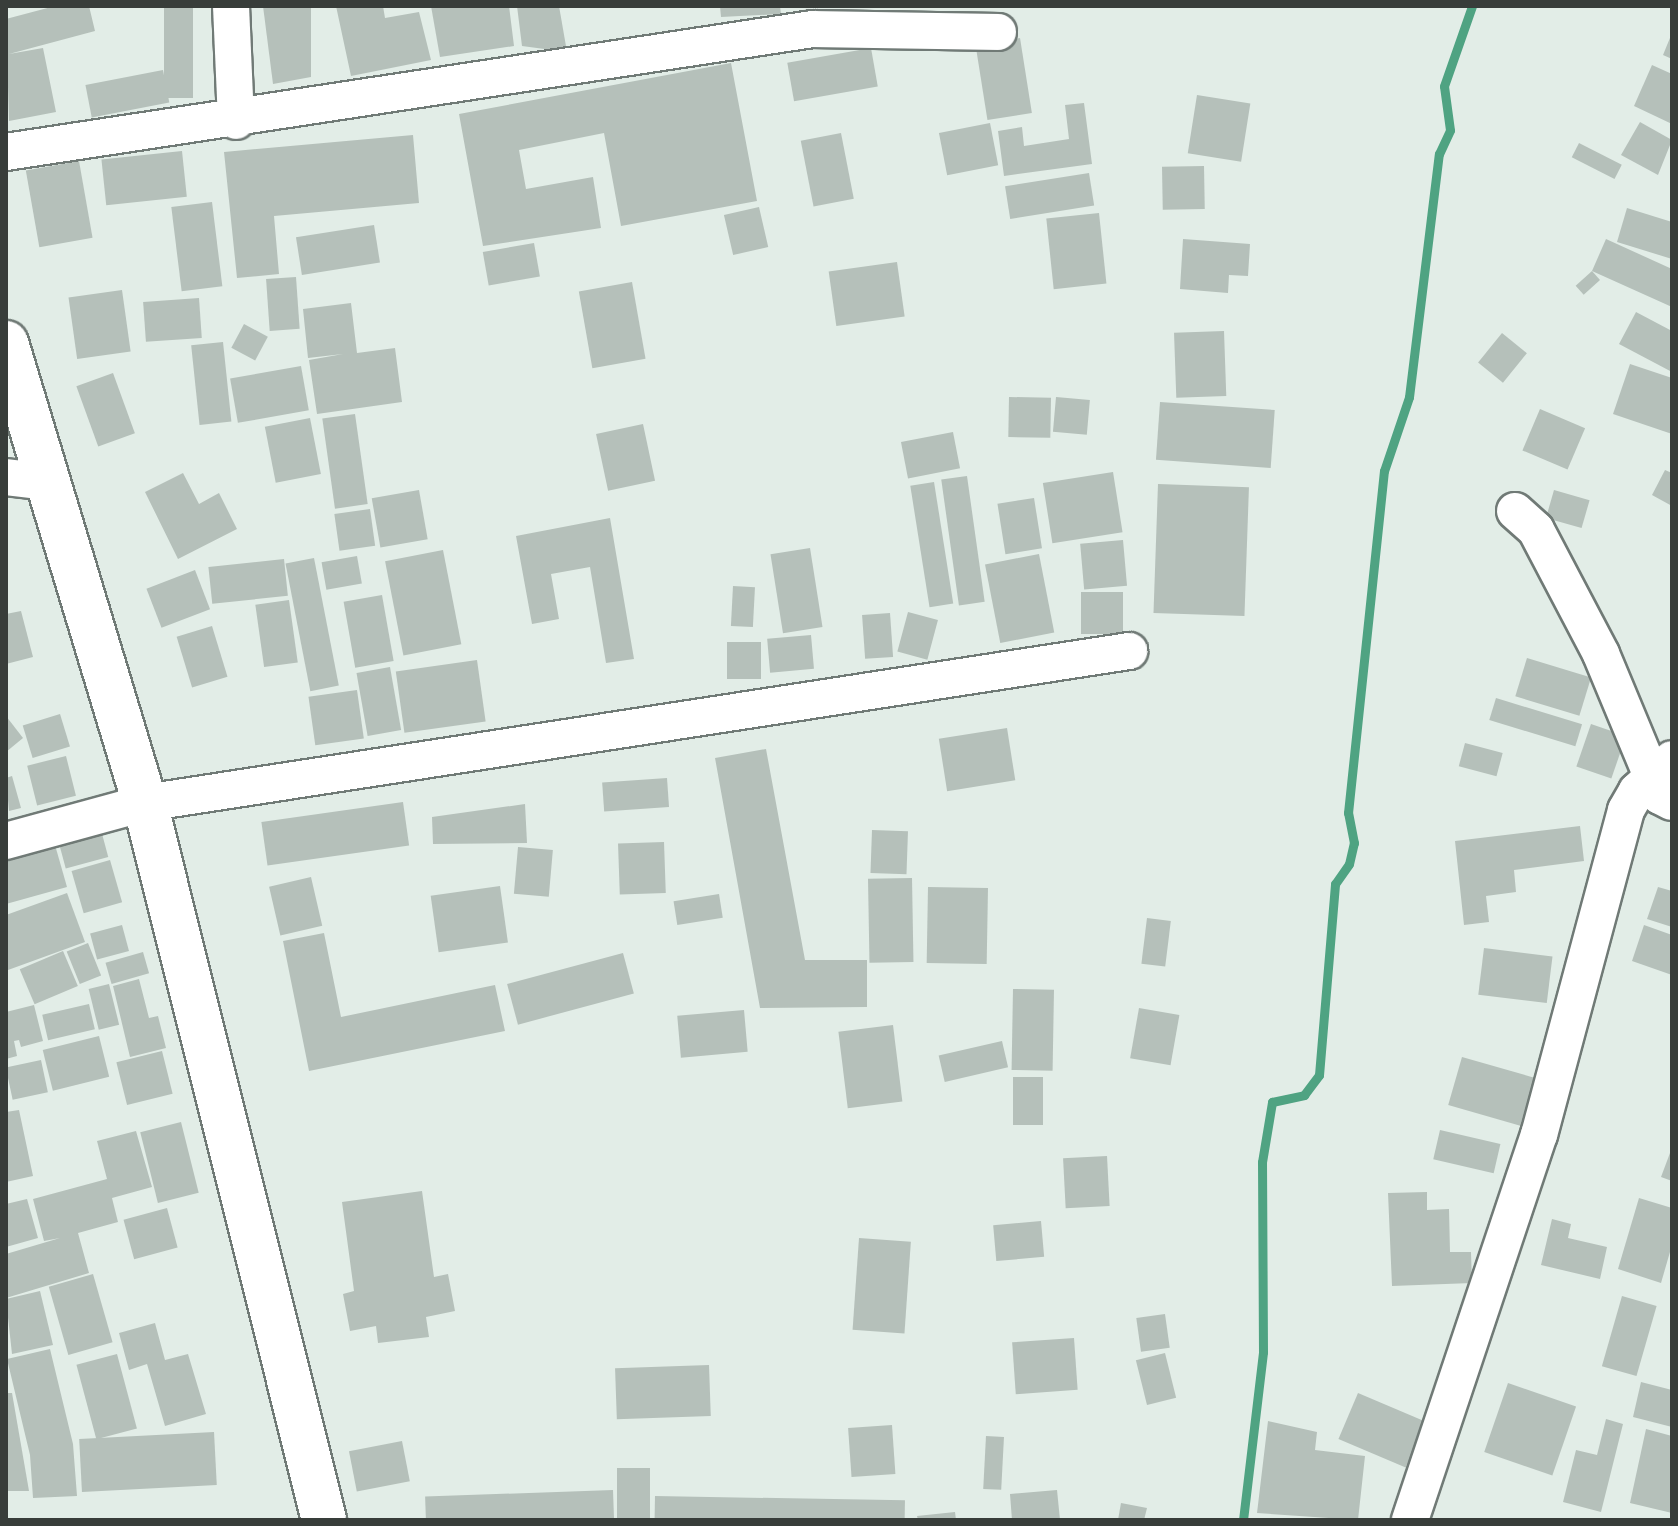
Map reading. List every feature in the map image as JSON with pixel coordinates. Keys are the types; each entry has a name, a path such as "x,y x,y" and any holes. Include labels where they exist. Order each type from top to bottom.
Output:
{"street":[{"path":"231,6 236,121"},
{"path":"6,152 236,121 813,29 998,32"},
{"path":"6,343 27,480 145,803 324,1520"},
{"path":"1410,1520 1539,1135 1626,810 1666,779 1536,530 1515,511"},
{"path":"6,841 145,803 1129,651"}],"building":[{"path":"55,6 89,6 95,31 9,54 43,48 56,112 9,121 6,19"},
{"path":"164,6 193,6 193,98 164,98"},
{"path":"263,6 311,6 311,77 273,84"},
{"path":"336,6 383,6 385,18 419,12 431,60 351,76"},
{"path":"431,6 509,6 514,46 440,57"},
{"path":"517,6 559,6 567,52 522,46"},
{"path":"720,6 780,6 781,14 721,17"},
{"path":"1672,33 1672,59 1663,55"},
{"path":"1020,38 1032,113 987,120 976,45"},
{"path":"871,48 878,86 794,101 787,63"},
{"path":"731,63 757,201 621,226 604,133 519,150 526,189 593,177 601,228 483,246 459,114"},
{"path":"1652,65 1672,74 1672,124 1634,106"},
{"path":"163,70 169,102 92,117 85,85"},
{"path":"1197,95 1250,103 1241,162 1188,153"},
{"path":"1084,103 1092,164 1004,176 998,131 1022,127 1024,146 1069,139 1065,105"},
{"path":"1640,122 1672,140 1658,175 1621,155"},
{"path":"990,123 998,165 947,175 939,133"},
{"path":"841,133 854,199 814,207 801,141"},
{"path":"413,135 419,203 274,216 279,274 237,278 224,152"},
{"path":"1579,143 1622,165 1615,179 1572,157"},
{"path":"182,151 187,197 106,205 101,159"},
{"path":"79,161 93,238 39,247 26,170"},
{"path":"1204,166 1205,209 1163,210 1162,167"},
{"path":"1089,173 1094,206 1010,219 1005,186"},
{"path":"212,202 222,286 182,291 171,207"},
{"path":"759,207 768,247 733,255 724,215"},
{"path":"1627,208 1672,222 1672,259 1617,242"},
{"path":"1099,213 1106,284 1054,289 1046,219"},
{"path":"374,225 380,263 302,275 296,237"},
{"path":"1183,239 1250,244 1248,276 1229,275 1228,293 1180,289"},
{"path":"1606,239 1672,269 1672,307 1592,271"},
{"path":"534,243 540,276 489,286 483,252"},
{"path":"897,262 905,316 836,326 829,272"},
{"path":"1592,271 1600,280 1584,295 1576,286"},
{"path":"296,277 300,329 270,331 266,279"},
{"path":"632,282 646,359 592,368 579,291"},
{"path":"122,290 131,351 77,359 69,298"},
{"path":"199,298 202,338 146,342 143,302"},
{"path":"351,303 357,353 395,348 402,402 317,414 309,360 343,354 308,358 303,309"},
{"path":"1636,312 1672,331 1672,372 1619,344"},
{"path":"244,324 268,337 255,361 231,348"},
{"path":"1224,331 1226,396 1176,398 1174,333"},
{"path":"1502,333 1527,353 1503,383 1478,363"},
{"path":"223,342 231,422 200,425 191,345"},
{"path":"1630,364 1672,378 1672,434 1613,414"},
{"path":"301,366 309,410 238,423 230,379"},
{"path":"113,373 135,433 98,446 76,386"},
{"path":"1009,397 1051,398 1050,438 1008,437"},
{"path":"1056,397 1090,400 1087,435 1053,432"},
{"path":"1160,402 1275,410 1271,468 1156,460"},
{"path":"1540,409 1585,428 1568,470 1522,450"},
{"path":"355,414 368,504 335,509 322,419"},
{"path":"310,418 321,474 276,483 265,427"},
{"path":"643,424 655,481 608,491 596,434"},
{"path":"953,432 960,468 908,478 901,442"},
{"path":"1665,470 1672,473 1672,506 1652,495"},
{"path":"1113,472 1123,532 1052,543 1043,483"},
{"path":"183,473 199,504 219,493 237,529 178,559 145,492"},
{"path":"967,476 985,602 959,605 941,480"},
{"path":"934,482 953,603 930,607 910,486"},
{"path":"1158,484 1249,487 1244,616 1153,613"},
{"path":"419,490 428,539 380,548 372,498"},
{"path":"1554,490 1590,500 1582,528 1546,518"},
{"path":"1034,498 1042,548 1005,554 997,504"},
{"path":"370,509 375,546 339,551 334,514"},
{"path":"610,518 634,659 606,663 590,567 551,574 559,619 532,624 516,536"},
{"path":"1123,540 1127,586 1084,590 1080,544"},
{"path":"810,548 823,627 783,633 770,554"},
{"path":"443,550 461,644 403,655 385,561"},
{"path":"1039,554 1054,633 1000,643 985,564"},
{"path":"357,556 362,584 326,590 322,562"},
{"path":"314,558 339,686 310,691 286,564"},
{"path":"284,559 288,596 212,604 208,567"},
{"path":"195,570 210,609 162,628 146,589"},
{"path":"733,586 755,587 753,627 731,626"},
{"path":"1081,592 1123,592 1123,634 1081,634"},
{"path":"382,595 394,661 355,668 344,602"},
{"path":"289,600 298,662 264,667 255,605"},
{"path":"21,611 33,657 6,664 6,614"},
{"path":"908,612 938,620 927,660 897,652"},
{"path":"890,613 893,657 865,659 862,615"},
{"path":"212,626 227,677 192,688 177,637"},
{"path":"811,635 814,669 770,673 767,639"},
{"path":"727,642 761,642 761,679 727,679"},
{"path":"1527,658 1591,678 1579,716 1515,696"},
{"path":"477,660 486,721 404,733 396,671"},
{"path":"390,667 401,730 368,736 357,673"},
{"path":"357,690 364,739 315,745 308,697"},
{"path":"1496,698 1582,724 1575,746 1489,720"},
{"path":"60,714 70,747 33,758 23,725"},
{"path":"6,716 23,738 6,752"},
{"path":"1591,724 1626,736 1611,779 1576,767"},
{"path":"1007,728 1015,780 947,791 939,739"},
{"path":"1465,743 1503,753 1496,776 1459,766"},
{"path":"766,749 805,960 867,960 867,1007 760,1008 715,758"},
{"path":"66,756 76,796 37,805 27,766"},
{"path":"12,776 21,808 9,811 6,778"},
{"path":"667,778 669,807 604,811 602,783"},
{"path":"403,802 409,846 268,865 261,822"},
{"path":"525,804 527,843 433,844 432,817"},
{"path":"1580,826 1584,861 1514,870 1516,892 1486,896 1489,922 1464,925 1455,841"},
{"path":"101,830 108,857 66,868 58,841"},
{"path":"872,830 908,831 906,874 870,873"},
{"path":"664,842 666,893 620,895 618,844"},
{"path":"55,845 67,887 6,904 6,859"},
{"path":"518,847 553,850 549,897 514,894"},
{"path":"110,860 122,902 84,913 72,871"},
{"path":"311,877 322,926 280,935 269,887"},
{"path":"912,878 913,962 869,963 868,879"},
{"path":"500,886 508,942 439,952 431,896"},
{"path":"928,887 988,888 987,964 927,963"},
{"path":"1658,887 1672,891 1672,927 1647,919"},
{"path":"67,893 85,942 8,970 6,915"},
{"path":"719,894 723,918 677,925 674,901"},
{"path":"1147,918 1171,921 1165,967 1141,964"},
{"path":"122,925 129,951 97,960 90,934"},
{"path":"1644,925 1672,935 1672,975 1632,961"},
{"path":"324,933 341,1017 495,985 505,1031 309,1071 283,941"},
{"path":"88,943 101,975 80,984 67,952"},
{"path":"1484,948 1552,956 1547,1003 1478,995"},
{"path":"63,951 78,986 35,1004 20,969"},
{"path":"143,952 149,973 112,984 106,963"},
{"path":"623,953 634,994 518,1025 507,984"},
{"path":"139,979 149,1018 158,1016 166,1048 130,1057 113,986"},
{"path":"109,984 119,1025 99,1030 89,989"},
{"path":"1013,989 1054,990 1053,1071 1012,1070"},
{"path":"89,1004 95,1029 48,1040 42,1015"},
{"path":"34,1005 43,1041 21,1047 19,1040 14,1041 17,1056 6,1059 6,1012"},
{"path":"1139,1008 1179,1015 1171,1065 1130,1058"},
{"path":"744,1010 748,1052 681,1058 677,1016"},
{"path":"893,1025 902,1101 848,1108 838,1032"},
{"path":"99,1036 109,1077 53,1091 43,1050"},
{"path":"1002,1041 1008,1067 945,1082 939,1056"},
{"path":"162,1051 173,1094 127,1105 116,1062"},
{"path":"1462,1057 1534,1078 1520,1126 1448,1105"},
{"path":"41,1060 48,1092 13,1100 6,1067"},
{"path":"1013,1077 1043,1077 1043,1125 1013,1125"},
{"path":"19,1110 33,1176 6,1182 6,1112"},
{"path":"181,1122 199,1193 158,1203 140,1132"},
{"path":"1440,1130 1500,1144 1494,1173 1433,1159"},
{"path":"136,1131 152,1187 112,1198 118,1222 78,1233 89,1273 6,1298 6,1254 60,1238 44,1241 33,1199 107,1179 97,1141"},
{"path":"1672,1154 1672,1181 1661,1177"},
{"path":"1107,1156 1110,1206 1066,1208 1063,1158"},
{"path":"422,1191 434,1277 448,1274 455,1311 426,1317 429,1337 378,1343 376,1326 350,1331 343,1294 354,1291 342,1202"},
{"path":"1427,1192 1427,1210 1449,1209 1450,1252 1471,1252 1472,1283 1392,1286 1388,1193"},
{"path":"1639,1198 1672,1208 1672,1245 1661,1283 1618,1269"},
{"path":"27,1199 38,1238 6,1247 6,1204"},
{"path":"167,1208 178,1248 134,1259 124,1220"},
{"path":"1552,1219 1571,1224 1568,1238 1607,1247 1600,1279 1541,1265"},
{"path":"1041,1221 1044,1257 996,1261 993,1225"},
{"path":"859,1238 911,1242 904,1333 853,1330"},
{"path":"93,1274 113,1342 68,1355 49,1287"},
{"path":"40,1291 53,1345 12,1354 6,1299"},
{"path":"1622,1296 1657,1306 1636,1376 1602,1366"},
{"path":"1165,1314 1170,1348 1141,1352 1136,1318"},
{"path":"155,1323 165,1360 188,1354 206,1414 165,1426 147,1364 129,1370 119,1333"},
{"path":"1074,1338 1078,1390 1016,1394 1012,1342"},
{"path":"50,1349 73,1444 77,1496 33,1498 30,1455 7,1359"},
{"path":"1165,1353 1176,1398 1147,1405 1136,1360"},
{"path":"117,1354 137,1428 96,1439 76,1365"},
{"path":"709,1365 711,1416 617,1419 615,1368"},
{"path":"1641,1382 1672,1390 1672,1427 1633,1417"},
{"path":"1508,1383 1576,1406 1552,1475 1484,1452"},
{"path":"6,1393 12,1393 29,1491 6,1491"},
{"path":"1358,1393 1425,1422 1406,1468 1338,1439"},
{"path":"1606,1419 1623,1424 1601,1512 1563,1502 1576,1450 1597,1455"},
{"path":"1268,1421 1317,1432 1315,1450 1365,1456 1358,1520 1257,1513"},
{"path":"892,1425 895,1474 852,1477 848,1428"},
{"path":"1646,1429 1672,1436 1672,1513 1630,1503"},
{"path":"214,1432 217,1485 82,1492 79,1439"},
{"path":"986,1436 1004,1437 1001,1490 983,1489"},
{"path":"402,1441 410,1481 357,1492 349,1451"},
{"path":"617,1468 650,1468 650,1520 617,1520"},
{"path":"613,1490 614,1520 426,1520 425,1497"},
{"path":"1057,1490 1060,1520 1012,1520 1010,1494"},
{"path":"655,1496 905,1500 905,1520 655,1520"},
{"path":"1121,1503 1147,1508 1144,1520 1118,1520"},
{"path":"955,1512 956,1520 918,1520 917,1516"}],"waterway":[{"path":"1243,1520 1263,1352 1262,1162 1272,1102 1304,1095 1319,1075 1335,884 1349,864 1354,843 1348,813 1384,471 1409,397 1439,154 1450,130 1444,86 1472,6"}]}
